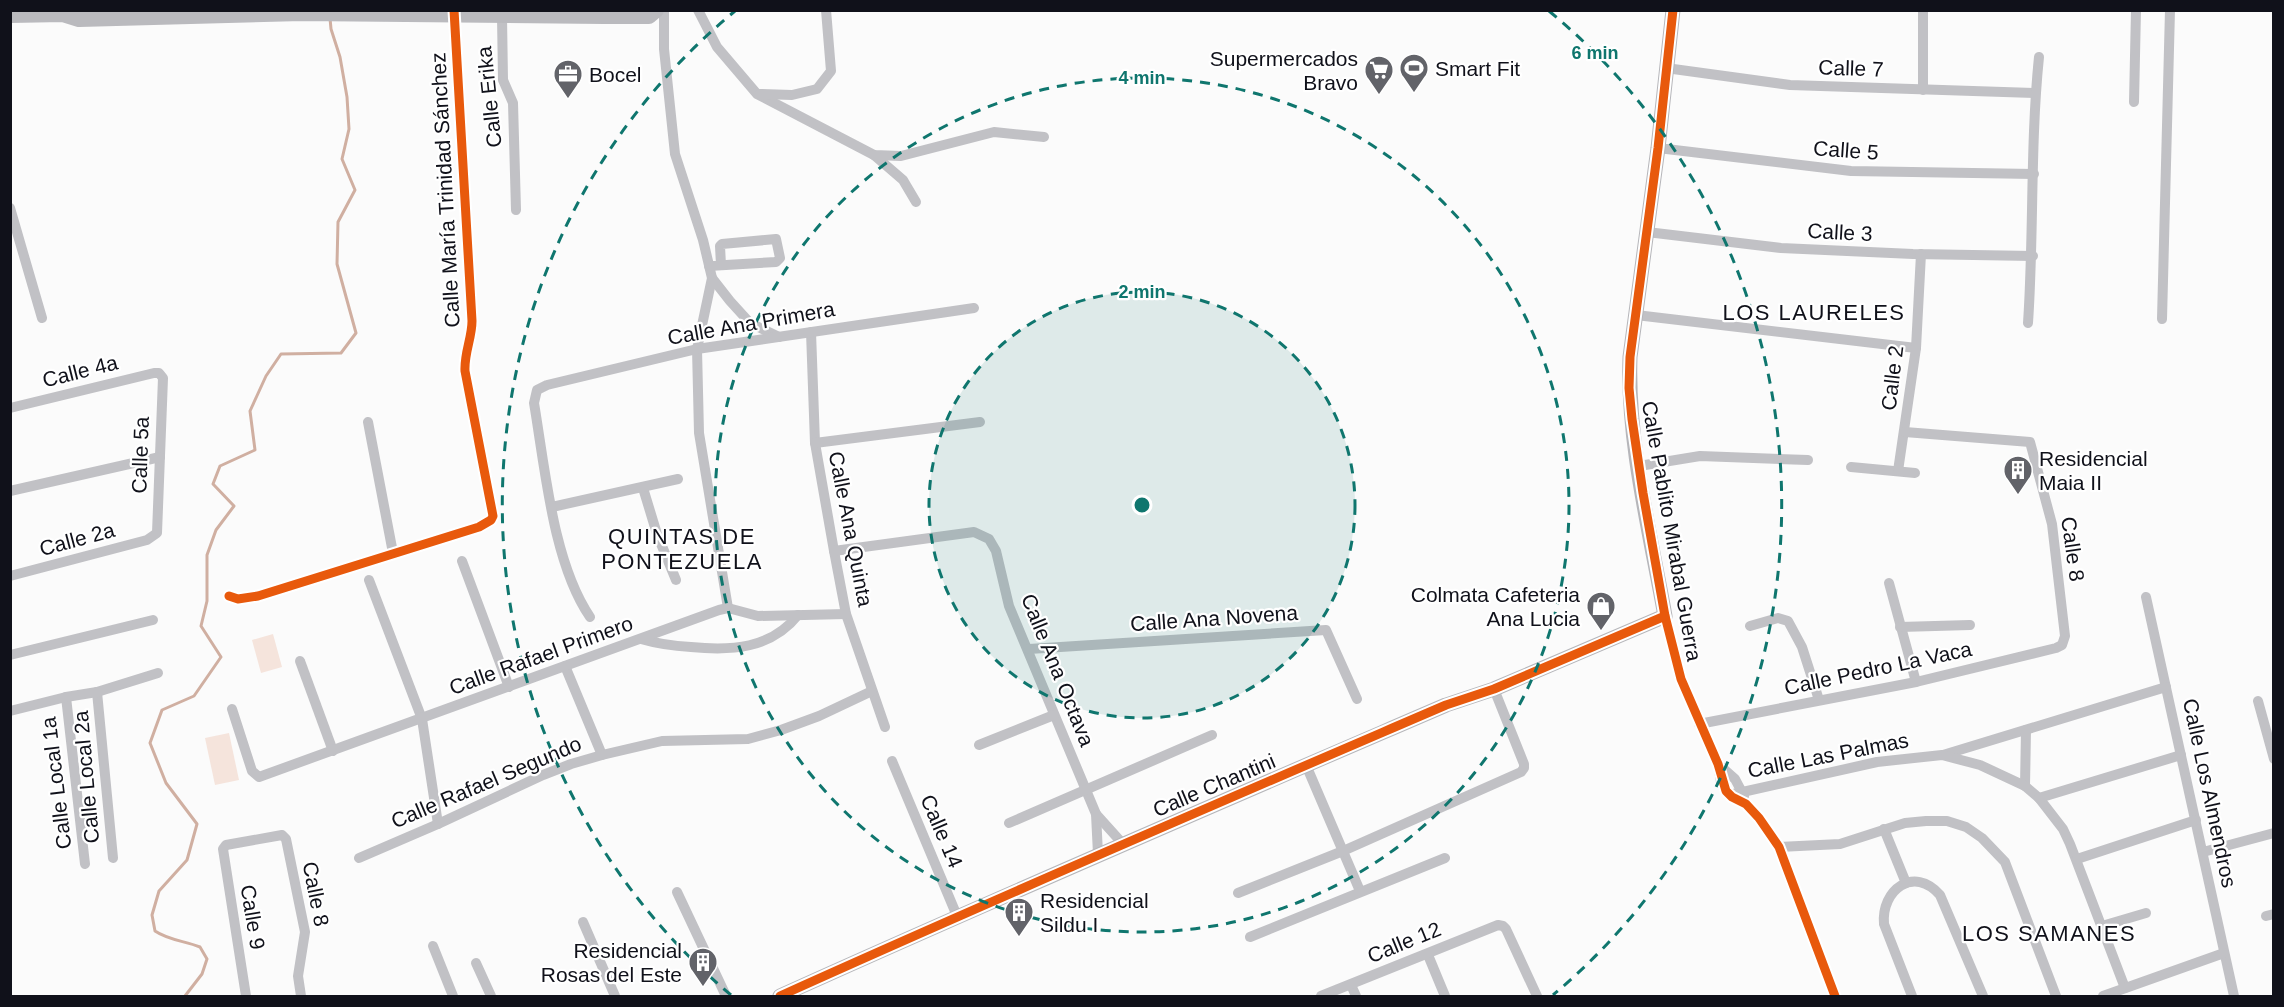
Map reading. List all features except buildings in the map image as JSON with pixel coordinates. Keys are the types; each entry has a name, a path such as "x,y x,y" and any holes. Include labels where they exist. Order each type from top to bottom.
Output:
{"main road":[{"path":"10,15 57,12 79,18 302,13 356,15 454,13 502,17 649,16 656,10"}],"street":[{"path":"664,10 664,50 675,154 712,278 750,323 779,337"},
{"path":"698,10 717,47 757,94 874,155 903,180 916,202"},
{"path":"757,94 792,95 817,89 831,71 826,10"},
{"name":"Calle Pablito Mirabal Guerra","path":"1673,10 1658,148 1630,357 1629,388 1639,466 1665,616 1681,679 1718,764"},
{"path":"1923,10 1923,90"},
{"path":"2134,102 2136,10"},
{"path":"2162,319 2170,10"},
{"name":"Calle María Trinidad Sánchez","path":"230,596 238,599 258,596 479,527 491,520 493,516 465,371 472,321 454,13"},
{"name":"Calle Erika","path":"502,17 503,80 513,103 516,210"},
{"path":"2028,323 2032,256 2035,93 2039,57"},
{"name":"Calle 7","path":"1666,68 1790,85 2035,93"},
{"path":"874,155 901,156 994,132 1044,137"},
{"name":"Calle 5","path":"1658,148 1851,171 2034,174"},
{"path":"10,208 42,318"},
{"name":"Calle 3","path":"1647,232 1781,248 2032,256"},
{"path":"709,266 779,261 778,242 776,239 722,244 720,246 721,265"},
{"name":"Calle 2","path":"1898,471 1916,348 1921,254"},
{"path":"712,278 697,349 699,433 728,608 758,616 846,614"},
{"name":"Calle Ana Primera","path":"552,507 534,404 537,390 547,385 697,349 974,308"},
{"path":"1636,315 1916,348"},
{"name":"Calle Ana Quinta","path":"811,332 815,443 834,551 846,614 885,727"},
{"name":"Calle 4a","path":"10,408 159,373"},
{"name":"Calle 5a","path":"152,537 157,533 163,378 159,373"},
{"path":"368,422 393,553"},
{"path":"815,443 980,422"},
{"name":"Calle 8","path":"1905,432 2030,442 2052,524 2065,636 2062,645"},
{"path":"1639,466 1700,456 1808,460"},
{"path":"10,491 160,457"},
{"path":"1851,467 1915,473"},
{"path":"590,617 582,605 568,570 552,507 678,479"},
{"path":"643,488 657,534 676,580"},
{"name":"Calle Ana Octava","path":"834,551 974,532 988,539 996,551 1009,606 1029,649 1054,716 1096,814 1123,844"},
{"name":"Calle 2a","path":"10,576 152,537"},
{"path":"462,561 509,687"},
{"path":"369,580 422,719 438,824"},
{"path":"1888,583 1916,682"},
{"name":"Calle Los Almendros","path":"2146,597 2234,996"},
{"name":"Calle Rafael Primero","path":"232,709 252,771 260,777 728,608"},
{"path":"641,639 657,644 731,650 752,645 777,633 789,626 798,615"},
{"name":"Calle Chantini","path":"780,996 1098,854 1446,705 1494,689 1665,616"},
{"path":"1750,626 1778,618 1788,621 1802,647 1819,700"},
{"path":"10,655 153,620"},
{"path":"1900,627 1970,625"},
{"name":"Calle Ana Novena","path":"1029,649 1326,630 1358,699"},
{"name":"Calle Pedro La Vaca","path":"1699,724 1916,682 2062,645"},
{"path":"300,661 333,751"},
{"path":"565,666 602,755"},
{"path":"10,711 66,697 98,692 158,673"},
{"path":"1942,756 2166,687"},
{"path":"1238,893 1343,851 1521,772 1524,764 1494,689"},
{"name":"Calle Local 2a","path":"98,692 113,858"},
{"name":"Calle Rafael Segundo","path":"359,858 543,775 602,755 662,741 748,739 819,716 872,692"},
{"name":"Calle Local 1a","path":"66,697 85,864"},
{"path":"2258,701 2274,759"},
{"path":"979,745 1054,716"},
{"path":"2025,786 2026,730"},
{"path":"1009,823 1212,735"},
{"path":"2039,798 2181,755"},
{"name":"Calle Las Palmas","path":"1744,797 1877,762 1942,756 1980,765 2025,786 2039,798 2063,829 2077,859 2125,988"},
{"name":"Calle 14","path":"892,761 957,916"},
{"path":"1718,764 1721,782 1728,795 1744,797"},
{"path":"1718,764 1735,778 1744,797 1779,847 1835,996"},
{"path":"1306,765 1360,891"},
{"name":"Calle Ana Octava","path":"1096,814 1098,854"},
{"path":"1779,847 1840,844 1905,823 1926,820 1947,821 1966,828 1997,851 2011,874 2056,996"},
{"path":"2077,859 2196,820"},
{"path":"1884,829 1906,883"},
{"path":"2203,852 2274,833"},
{"name":"Calle 8","path":"226,845 282,835 285,839 305,932 298,976 301,996"},
{"name":"Calle 9","path":"226,845 223,849 246,996"},
{"path":"1251,937 1445,858"},
{"path":"1912,996 1884,924 1883,915 1884,908 1893,892 1906,883 1916,881 1934,888 1940,895 1983,996"},
{"path":"677,892 726,996"},
{"path":"2102,927 2146,913"},
{"path":"583,922 615,996"},
{"name":"Calle 12","path":"1321,996 1498,925 1503,926 1538,996"},
{"path":"433,946 453,996"},
{"path":"2103,996 2224,953"},
{"path":"1428,955 1445,996"},
{"path":"476,963 491,996"},
{"path":"1351,985 1356,996"}],"shaded area":[{"path":"273,634 282,667 261,673 252,640"},
{"path":"229,733 239,780 215,785 205,738"}],"waterway":[{"path":"185,996 202,974 207,959 200,947 155,931 152,915 159,891 187,860 197,824 166,783 150,743 162,710 194,696 221,657 201,626 207,601 207,555 216,530 234,506 213,484 220,466 255,450 250,411 266,376 281,354 341,353 356,333 337,264 338,222 355,190 342,159 349,129 347,97 330,18"}],"cycle path":[{"path":"229,596 238,599 258,596 479,527 491,520 493,516 465,371 472,321 454,10"},
{"path":"1673,10 1658,148 1630,357 1629,388 1643,493 1665,616 1681,679 1718,764 1726,791 1746,804 1779,847 1835,996"},
{"path":"780,996 1029,885 1446,705 1494,689 1665,616"}],"place":[{"name":"Smart Fit","path":"1414,94"},
{"name":"Supermercados Bravo","path":"1379,96"},
{"name":"Bocel","path":"568,100"},
{"name":"Residencial Maia II","path":"2018,496"},
{"name":"Colmata Cafeteria Ana Lucia","path":"1601,632"},
{"name":"Residencial Sildu I","path":"1019,938"},
{"name":"Residencial Rosas del Este","path":"703,988"}],"district":[{"name":"LOS LAURELES","path":"1814,312"},
{"name":"QUINTAS DE PONTEZUELA","path":"682,548"},
{"name":"LOS SAMANES","path":"2049,933"}]}
